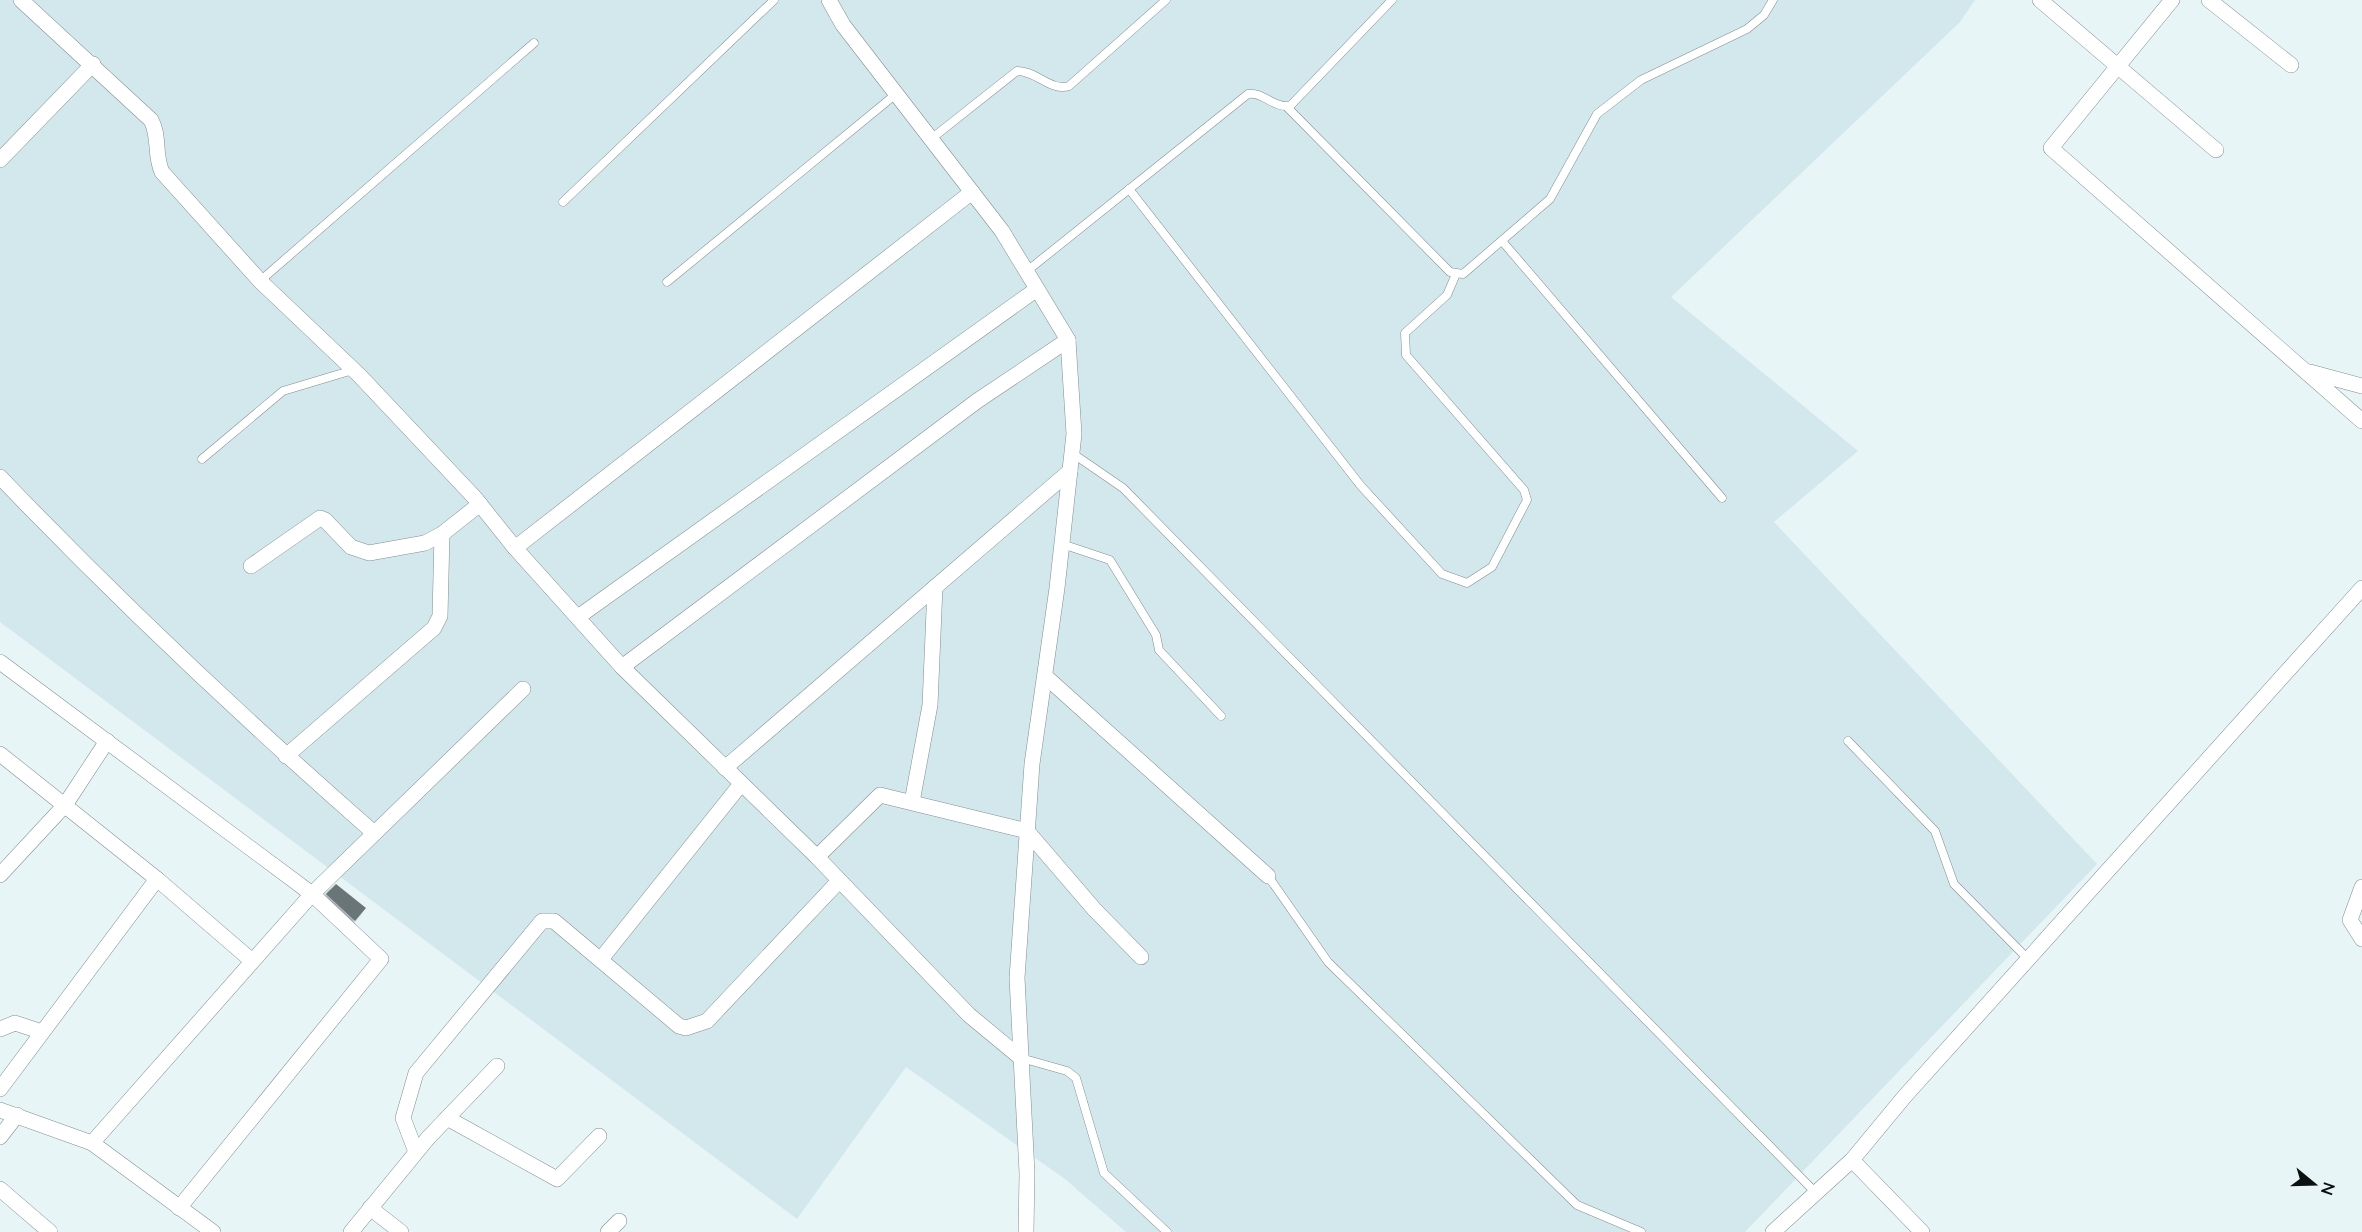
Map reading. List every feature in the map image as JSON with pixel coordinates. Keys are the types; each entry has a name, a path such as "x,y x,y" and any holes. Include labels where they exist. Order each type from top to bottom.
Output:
{"street":[{"path":"21,0 93,64 151,120 156,134 156,157 162,172 260,281 354,370 480,504 515,548 622,667 817,857 969,1015 1021,1058"},
{"path":"829,0 843,25 1002,231 1068,340 1074,434 1062,544 1032,764 1017,978 1027,1173 1026,1232"},
{"path":"2040,0 2216,150"},
{"path":"2172,0 2051,148 2362,422"},
{"path":"2209,0 2291,65"},
{"path":"0,160 93,64"},
{"path":"515,548 972,192"},
{"path":"578,617 1037,289"},
{"path":"622,667 977,401 1068,340"},
{"path":"2304,371 2362,386"},
{"path":"725,768 1070,471"},
{"path":"0,477 68,548 286,756 373,832"},
{"path":"252,566 320,518 326,520 351,547 364,553 417,546 442,534 480,504"},
{"path":"286,756 434,628 440,616 442,534"},
{"path":"912,802 930,705 935,587"},
{"path":"1773,1232 1852,1160 1905,1096 2362,588"},
{"path":"0,662 312,894 381,959 179,1208"},
{"path":"1045,676 1268,876"},
{"path":"92,1143 251,960 312,894 522,688"},
{"path":"0,875 65,805 107,741"},
{"path":"0,754 158,879 251,960"},
{"path":"601,959 741,784"},
{"path":"817,857 880,795 1027,831 1094,909 1141,957"},
{"path":"0,1089 158,879"},
{"path":"416,1152 403,1118 416,1074 542,921 554,921 679,1026 686,1028 700,1025 839,881"},
{"path":"2362,887 2350,920 2362,939"},
{"path":"0,1029 15,1023 42,1032"},
{"path":"351,1232 416,1152 497,1066"},
{"path":"0,1110 92,1143 213,1232"},
{"path":"0,1137 17,1115"},
{"path":"447,1118 557,1179 599,1136"},
{"path":"1852,1160 1922,1232"},
{"path":"0,1190 50,1232"},
{"path":"370,1208 401,1232"}],"lane":[{"path":"563,202 774,0"},
{"path":"931,139 1017,71 1028,72 1058,87 1069,86 1166,0"},
{"path":"1287,107 1392,0"},
{"path":"1027,271 1248,94 1257,94 1287,107 1450,272 1456,274 1469,270 1550,199 1597,114 1641,80 1748,29 1764,15 1773,0"},
{"path":"260,281 534,43"},
{"path":"667,282 896,94"},
{"path":"1129,189 1361,486 1442,574 1467,583 1488,572 1496,561 1527,500 1524,490 1406,355 1405,333 1444,299 1456,274"},
{"path":"1502,241 1722,498"},
{"path":"202,459 283,391 354,370"},
{"path":"1072,453 1123,488 1816,1193"},
{"path":"1062,544 1102,556 1112,563 1156,635 1159,650 1221,716"},
{"path":"1848,741 1935,831 1954,884 2028,959"},
{"path":"1268,876 1328,962 1577,1205 1641,1232"},
{"path":"1021,1058 1067,1071 1076,1078 1104,1173 1167,1232"}],"shaded area":[{"path":"0,0 1975,0 1960,22 1671,297 1858,451 1774,522 2097,864 1745,1232 1126,1232 1065,1179 906,1067 797,1219 0,622"}],"building":[{"path":"336,884 366,908 355,921 326,894"}]}
